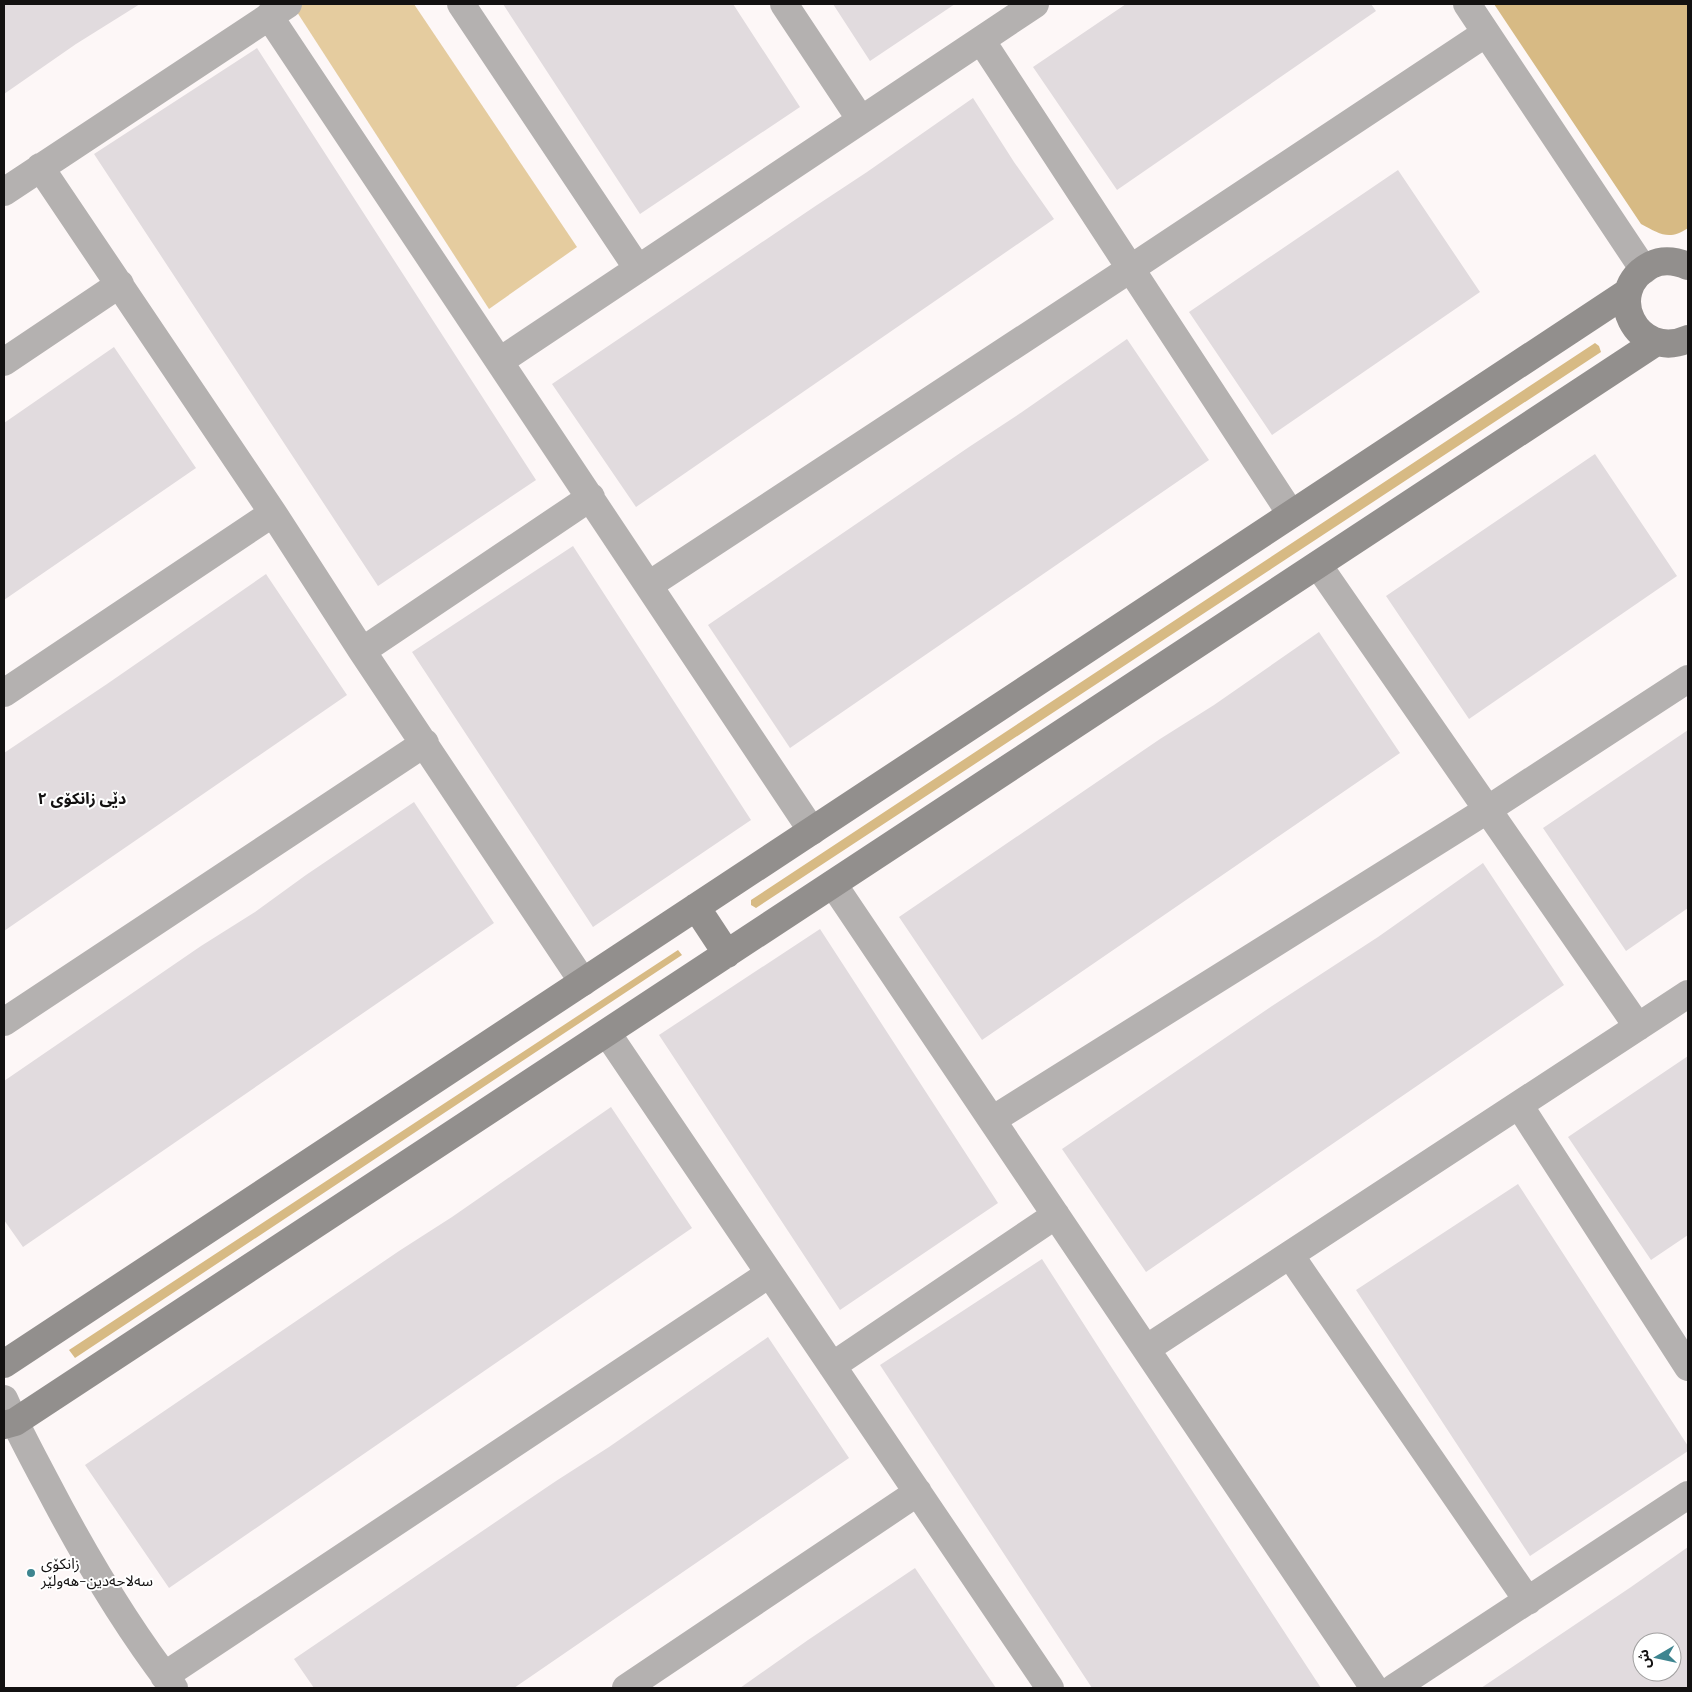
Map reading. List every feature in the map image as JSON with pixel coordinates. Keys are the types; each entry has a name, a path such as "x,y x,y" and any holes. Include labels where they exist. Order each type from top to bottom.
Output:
{"street":[{"path":"461,4 638,269"},
{"path":"784,4 861,120"},
{"path":"500,361 1035,4"},
{"path":"1466,4 1644,270"},
{"path":"4,192 279,10 500,361 812,831"},
{"path":"649,585 1486,33"},
{"path":"981,40 1291,514"},
{"path":"40,167 120,284 583,982"},
{"path":"1683,260 1655,263 1644,270 1633,281 1628,292 1627,305 1628,314 1640,333 1656,342 1676,344 1688,339"},
{"path":"4,362 120,284"},
{"path":"4,1364 1628,292"},
{"path":"769,1274 169,1682 117,1607 72,1532 7,1415 607,1033 1656,342"},
{"path":"362,651 591,498"},
{"path":"4,693 272,513"},
{"path":"1318,565 1638,1027"},
{"path":"992,1120 1487,810 1688,679"},
{"path":"4,1022 425,743"},
{"path":"833,884 1374,1688"},
{"path":"696,907 727,954"},
{"path":"1146,1349 1688,994"},
{"path":"607,1033 1050,1688"},
{"path":"1518,1105 1678,1329 1688,1367"},
{"path":"832,1366 1056,1215"},
{"path":"1290,1255 1528,1600"},
{"path":"626,1688 918,1492"},
{"path":"1394,1688 1688,1495"}],"shaded area":[{"path":"302,4 414,4 577,247 489,309 295,9"},
{"path":"1494,4 1688,4 1688,228 1675,234 1664,235 1641,224"},
{"path":"1595,343 1599,346 1601,352 756,908 751,905 751,900"},
{"path":"678,950 682,955 75,1358 69,1350"}],"building":[{"path":"4,4 140,4 76,44 4,94"},
{"path":"503,4 733,4 800,107 640,214"},
{"path":"833,4 955,4 870,61"},
{"path":"1126,4 1371,4 1376,11 1117,190 1033,67"},
{"path":"257,48 536,480 378,586 94,154"},
{"path":"973,98 1014,162 1054,219 636,507 552,384 867,172"},
{"path":"1398,170 1480,292 1272,435 1189,312"},
{"path":"1127,339 1209,460 790,748 708,625"},
{"path":"114,347 196,468 4,600 4,423"},
{"path":"1595,454 1677,576 1469,719 1386,596"},
{"path":"573,546 751,820 593,927 412,652"},
{"path":"266,574 347,695 4,931 4,753"},
{"path":"1319,632 1400,753 982,1040 899,917"},
{"path":"1688,730 1688,908 1626,951 1543,828"},
{"path":"414,802 494,923 23,1247 4,1220 4,1081"},
{"path":"1483,863 1564,985 1146,1272 1062,1149 1272,1006 1378,937"},
{"path":"820,929 998,1203 840,1310 659,1035"},
{"path":"1688,1056 1688,1235 1651,1260 1568,1137"},
{"path":"611,1107 692,1228 169,1588 85,1465"},
{"path":"1518,1184 1688,1446 1688,1451 1530,1556 1356,1290"},
{"path":"1042,1259 1321,1688 1092,1688 880,1365"},
{"path":"768,1337 849,1458 514,1688 314,1688 294,1659 609,1447"},
{"path":"1688,1547 1688,1688 1481,1688 1631,1587"},
{"path":"915,1568 996,1688 740,1688 808,1640"}],"place":[{"name":"زانکۆی سەلاحەدین-هەولێر","path":"31,1573"}],"district":[{"name":"دێی زانکۆی ٢","path":"82,798"}]}
